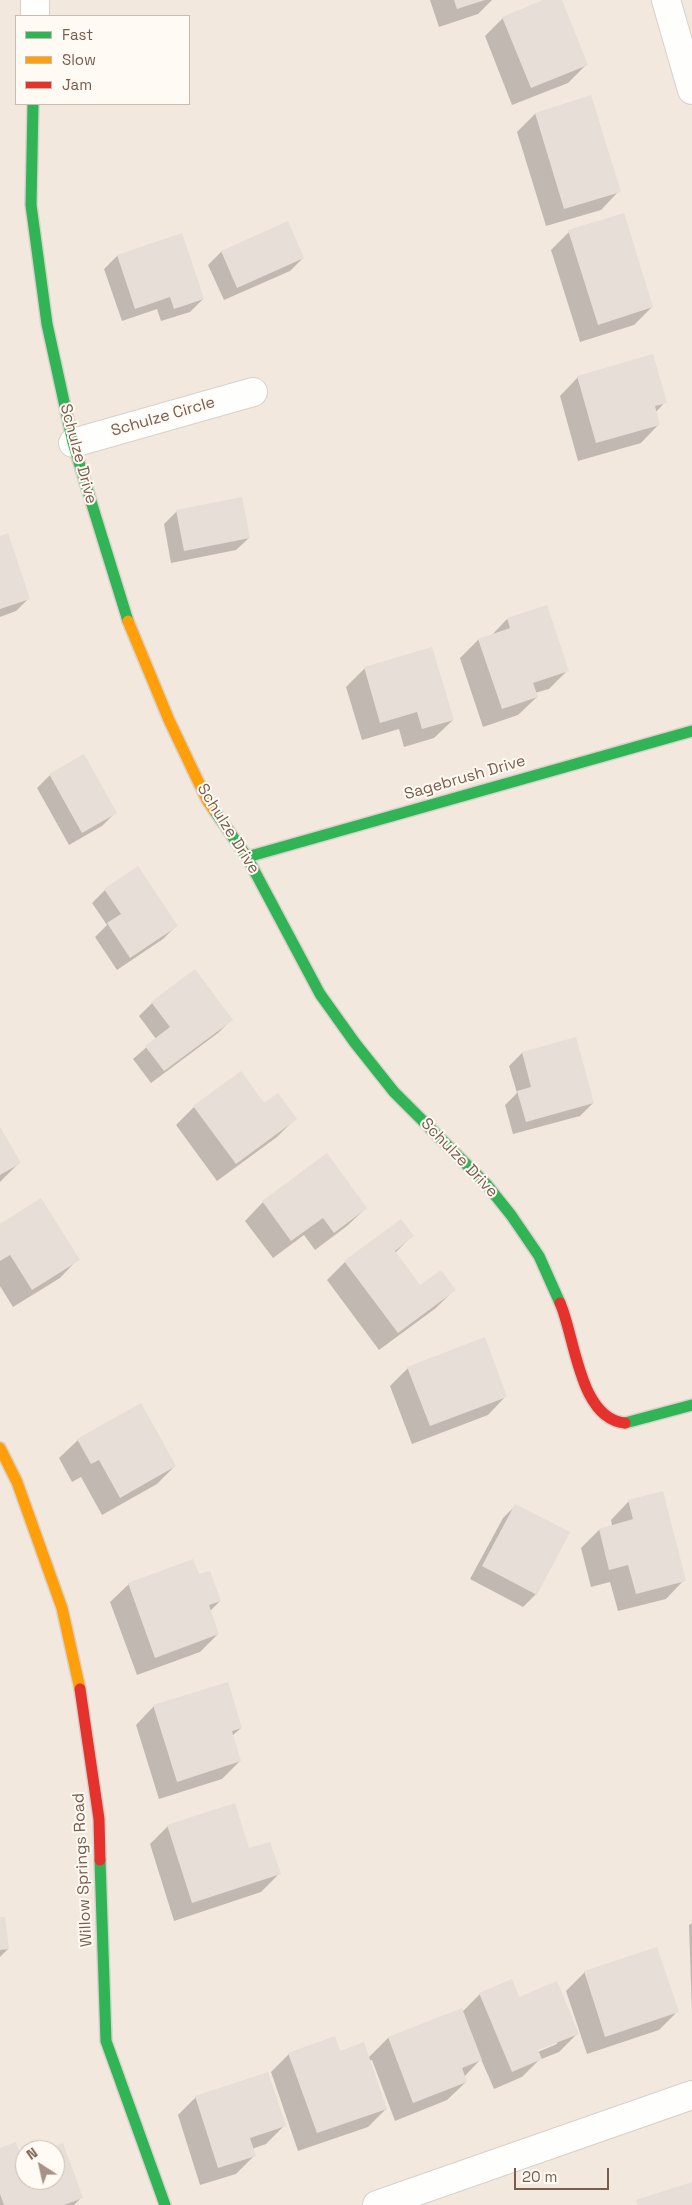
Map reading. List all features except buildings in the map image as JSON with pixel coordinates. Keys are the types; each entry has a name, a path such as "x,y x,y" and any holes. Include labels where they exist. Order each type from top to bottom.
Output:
{"street":[{"path":"35,0 35,15"},
{"path":"666,0 692,90"},
{"name":"Schulze Drive","path":"33,105 31,205 38,267 47,324 73,443 122,606 169,720 207,800 248,857 320,994 355,1043 394,1092 487,1185 511,1215 539,1256 563,1309 585,1386 601,1412 617,1422 629,1423 692,1405"},
{"name":"Schulze Circle","path":"73,443 253,392"},
{"name":"Sagebrush Drive","path":"248,857 692,731"},
{"name":"Willow Springs Road","path":"0,1448 17,1482 62,1608 77,1672 100,1819 106,2041 165,2205"},
{"path":"377,2205 692,2095"}],"shaded area":[{"path":"0,0 692,0 692,2205 0,2205"}],"traffic: fast":[{"path":"33,105 31,205 47,324 73,443 128,621"},
{"path":"247,857 692,731"},
{"path":"214,810 247,857 320,994 355,1043 394,1092 487,1185 511,1215 539,1256 560,1303"},
{"path":"625,1423 692,1405"},
{"path":"100,1860 106,2041 165,2205"}],"traffic: slow":[{"path":"128,621 169,720 207,800 214,810"},
{"path":"0,1448 17,1482 62,1608 80,1689"}],"traffic: jam":[{"path":"560,1303 588,1392 598,1407 610,1418 625,1423"},
{"path":"80,1689 99,1819 100,1860"}]}
